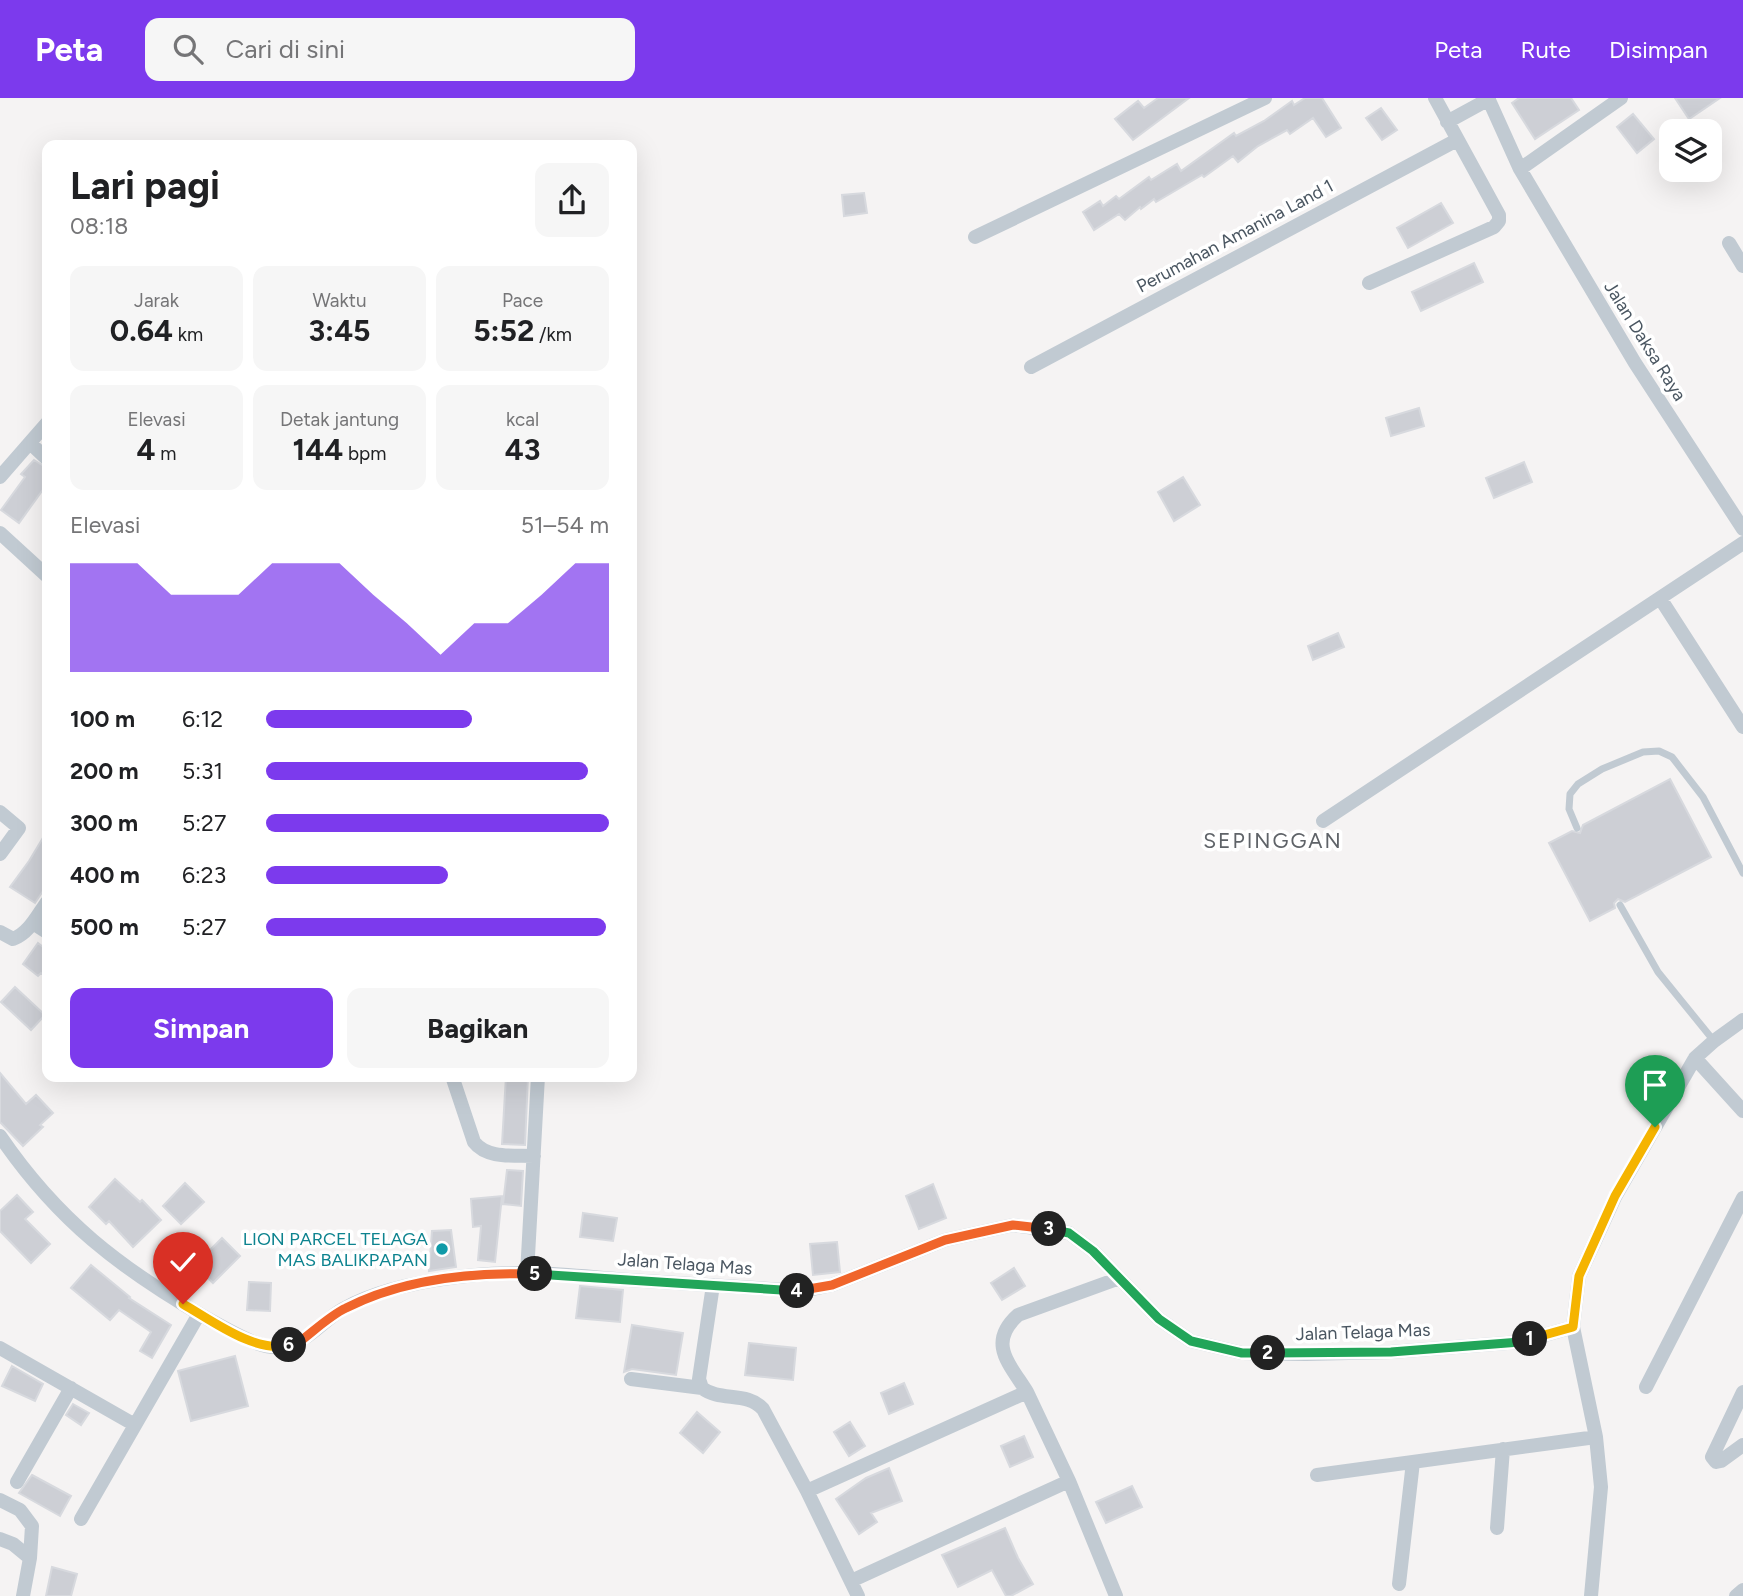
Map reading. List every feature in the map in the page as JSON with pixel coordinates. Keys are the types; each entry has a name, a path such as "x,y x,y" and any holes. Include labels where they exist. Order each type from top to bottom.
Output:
{"street":[{"path":"975,237 1265,98"},
{"path":"1369,284 1494,227 1499,221 1499,215 1435,98"},
{"path":"1520,169 1621,98"},
{"path":"1447,122 1488,99"},
{"name":"Jalan Daksa Raya","path":"1488,99 1520,169 1635,363 1743,529"},
{"name":"Perumahan Amanina Land 1","path":"1031,367 1457,140"},
{"path":"1729,243 1743,266"},
{"path":"0,477 42,429"},
{"path":"30,443 42,454"},
{"path":"0,533 42,571"},
{"path":"1323,821 1743,543"},
{"path":"1660,598 1743,727"},
{"path":"0,812 19,828 0,854"},
{"path":"0,932 13,939 27,931 42,910"},
{"path":"33,923 42,929"},
{"path":"1591,1596 1601,1488 1596,1437 1573,1327 1579,1276 1615,1196 1695,1058 1743,1020"},
{"path":"1695,1058 1743,1111"},
{"path":"455,1082 474,1142 480,1150 534,1156"},
{"path":"527,1273 538,1082"},
{"name":"Jalan Telaga Mas","path":"0,1136 50,1201 92,1241 135,1275 243,1339 279,1348 298,1343 343,1309 382,1293 418,1283 465,1276 527,1273 803,1291 832,1285 945,1240 1013,1225 1069,1233 1093,1251 1117,1279 1159,1319 1191,1341 1242,1353 1391,1352 1520,1342 1573,1327"},
{"path":"1646,1387 1743,1198"},
{"path":"1116,1596 1069,1481 1027,1392 1003,1353 1002,1335 1008,1324 1018,1315 1117,1279"},
{"path":"713,1285 699,1379 702,1388 708,1393 757,1402 763,1409 858,1596"},
{"path":"81,1519 199,1314"},
{"path":"0,1348 135,1425"},
{"path":"631,1379 702,1388"},
{"path":"17,1482 71,1388"},
{"path":"807,1491 1027,1392"},
{"path":"1743,1392 1712,1457 1716,1462 1721,1461 1743,1445"},
{"path":"1317,1475 1596,1437"},
{"path":"1497,1528 1503,1450"},
{"path":"1399,1584 1413,1462"},
{"path":"851,1581 1069,1481"},
{"path":"0,1500 19,1510 32,1526 23,1596"},
{"path":"0,1539 30,1558"},
{"path":"1736,1596 1743,1590"}],"lane":[{"path":"1577,828 1569,809 1570,794 1578,784 1602,769 1643,752 1659,751 1672,757 1703,797 1743,873"},
{"path":"1620,905 1658,972 1714,1041"}],"building":[{"path":"1158,98 1189,98 1133,140 1115,119 1138,101 1144,108"},
{"path":"1305,98 1322,98 1341,128 1326,137 1313,118 1290,134 1287,130 1258,146 1238,162 1233,156 1204,177 1202,175 1156,202 1154,199 1141,209 1140,207 1125,220 1119,214 1094,230 1083,212 1100,201 1103,206 1116,196 1119,199 1149,177 1151,180 1177,164 1181,171 1234,133 1236,136 1264,121 1292,101 1294,105"},
{"path":"1519,98 1571,98 1579,110 1535,139 1512,103"},
{"path":"1675,98 1720,98 1689,119"},
{"path":"1381,108 1397,130 1382,140 1366,118"},
{"path":"1633,114 1654,139 1637,153 1617,127"},
{"path":"864,193 867,213 844,216 842,195"},
{"path":"1441,203 1453,223 1408,248 1397,228"},
{"path":"1474,263 1483,282 1421,311 1412,292"},
{"path":"1419,408 1424,426 1391,436 1386,418"},
{"path":"34,460 42,465 42,491 19,523 1,510 25,477 21,474"},
{"path":"1524,462 1532,482 1494,498 1486,478"},
{"path":"1183,477 1200,505 1174,521 1158,492"},
{"path":"1338,633 1344,647 1313,660 1308,646"},
{"path":"1670,779 1711,857 1625,902 1618,899 1614,903 1615,908 1590,921 1549,843 1572,831 1580,833 1583,825"},
{"path":"42,839 42,892 35,903 10,887"},
{"path":"38,943 42,946 42,974 38,976 23,964"},
{"path":"15,987 42,1012 42,1018 31,1030 1,1002"},
{"path":"0,1073 26,1104 36,1095 53,1113 23,1146 0,1122"},
{"path":"506,1082 528,1082 525,1145 502,1144"},
{"path":"507,1170 523,1171 521,1206 503,1204"},
{"path":"115,1179 140,1202 142,1200 161,1220 133,1247 109,1221 106,1224 89,1207"},
{"path":"185,1183 204,1202 181,1224 163,1206"},
{"path":"933,1184 946,1218 919,1229 906,1196"},
{"path":"17,1195 33,1212 25,1219 50,1244 31,1263 0,1231 0,1211"},
{"path":"502,1196 495,1262 478,1260 481,1226 473,1227 471,1199"},
{"path":"583,1213 617,1218 613,1241 580,1237"},
{"name":"LION PARCEL TELAGA MAS BALIKPAPAN","path":"451,1230 456,1267 429,1271 432,1231"},
{"path":"222,1238 240,1256 213,1283 195,1265"},
{"path":"837,1242 840,1272 813,1275 810,1244"},
{"path":"91,1265 129,1298 171,1325 152,1358 140,1351 151,1332 119,1310 110,1320 71,1288"},
{"path":"1014,1268 1025,1286 1002,1300 991,1283"},
{"path":"249,1282 271,1283 270,1311 247,1310"},
{"path":"580,1286 623,1290 620,1322 576,1318"},
{"path":"632,1325 683,1333 676,1375 632,1369 624,1372"},
{"path":"749,1343 796,1348 793,1380 745,1375"},
{"path":"235,1356 248,1406 191,1421 178,1371"},
{"path":"12,1366 43,1384 35,1401 2,1386"},
{"path":"904,1383 913,1404 889,1414 881,1393"},
{"path":"73,1404 89,1413 81,1425 66,1415"},
{"path":"697,1412 720,1432 703,1453 680,1433"},
{"path":"850,1422 865,1446 849,1456 834,1432"},
{"path":"1024,1436 1033,1457 1010,1467 1001,1446"},
{"path":"889,1468 902,1501 871,1513 877,1522 859,1534 836,1499 866,1478"},
{"path":"32,1475 71,1496 60,1516 19,1493"},
{"path":"1132,1486 1142,1507 1106,1523 1096,1502"},
{"path":"1005,1528 1033,1584 1006,1596 992,1570 958,1587 942,1555"},
{"path":"52,1567 77,1574 71,1596 46,1596"}],"place":[{"name":"LION PARCEL TELAGA MAS BALIKPAPAN","path":"442,1249"}],"district":[{"name":"SEPINGGAN","path":"1273,841"}],"route":[{"path":"183,1304 243,1339 279,1348 298,1343 343,1309 382,1293 418,1283 477,1275 527,1273 803,1291 832,1285 945,1240 1013,1225 1069,1233 1093,1251 1117,1279 1159,1319 1191,1341 1242,1353 1391,1352 1520,1342 1573,1327 1579,1276 1615,1196 1655,1127"}]}
